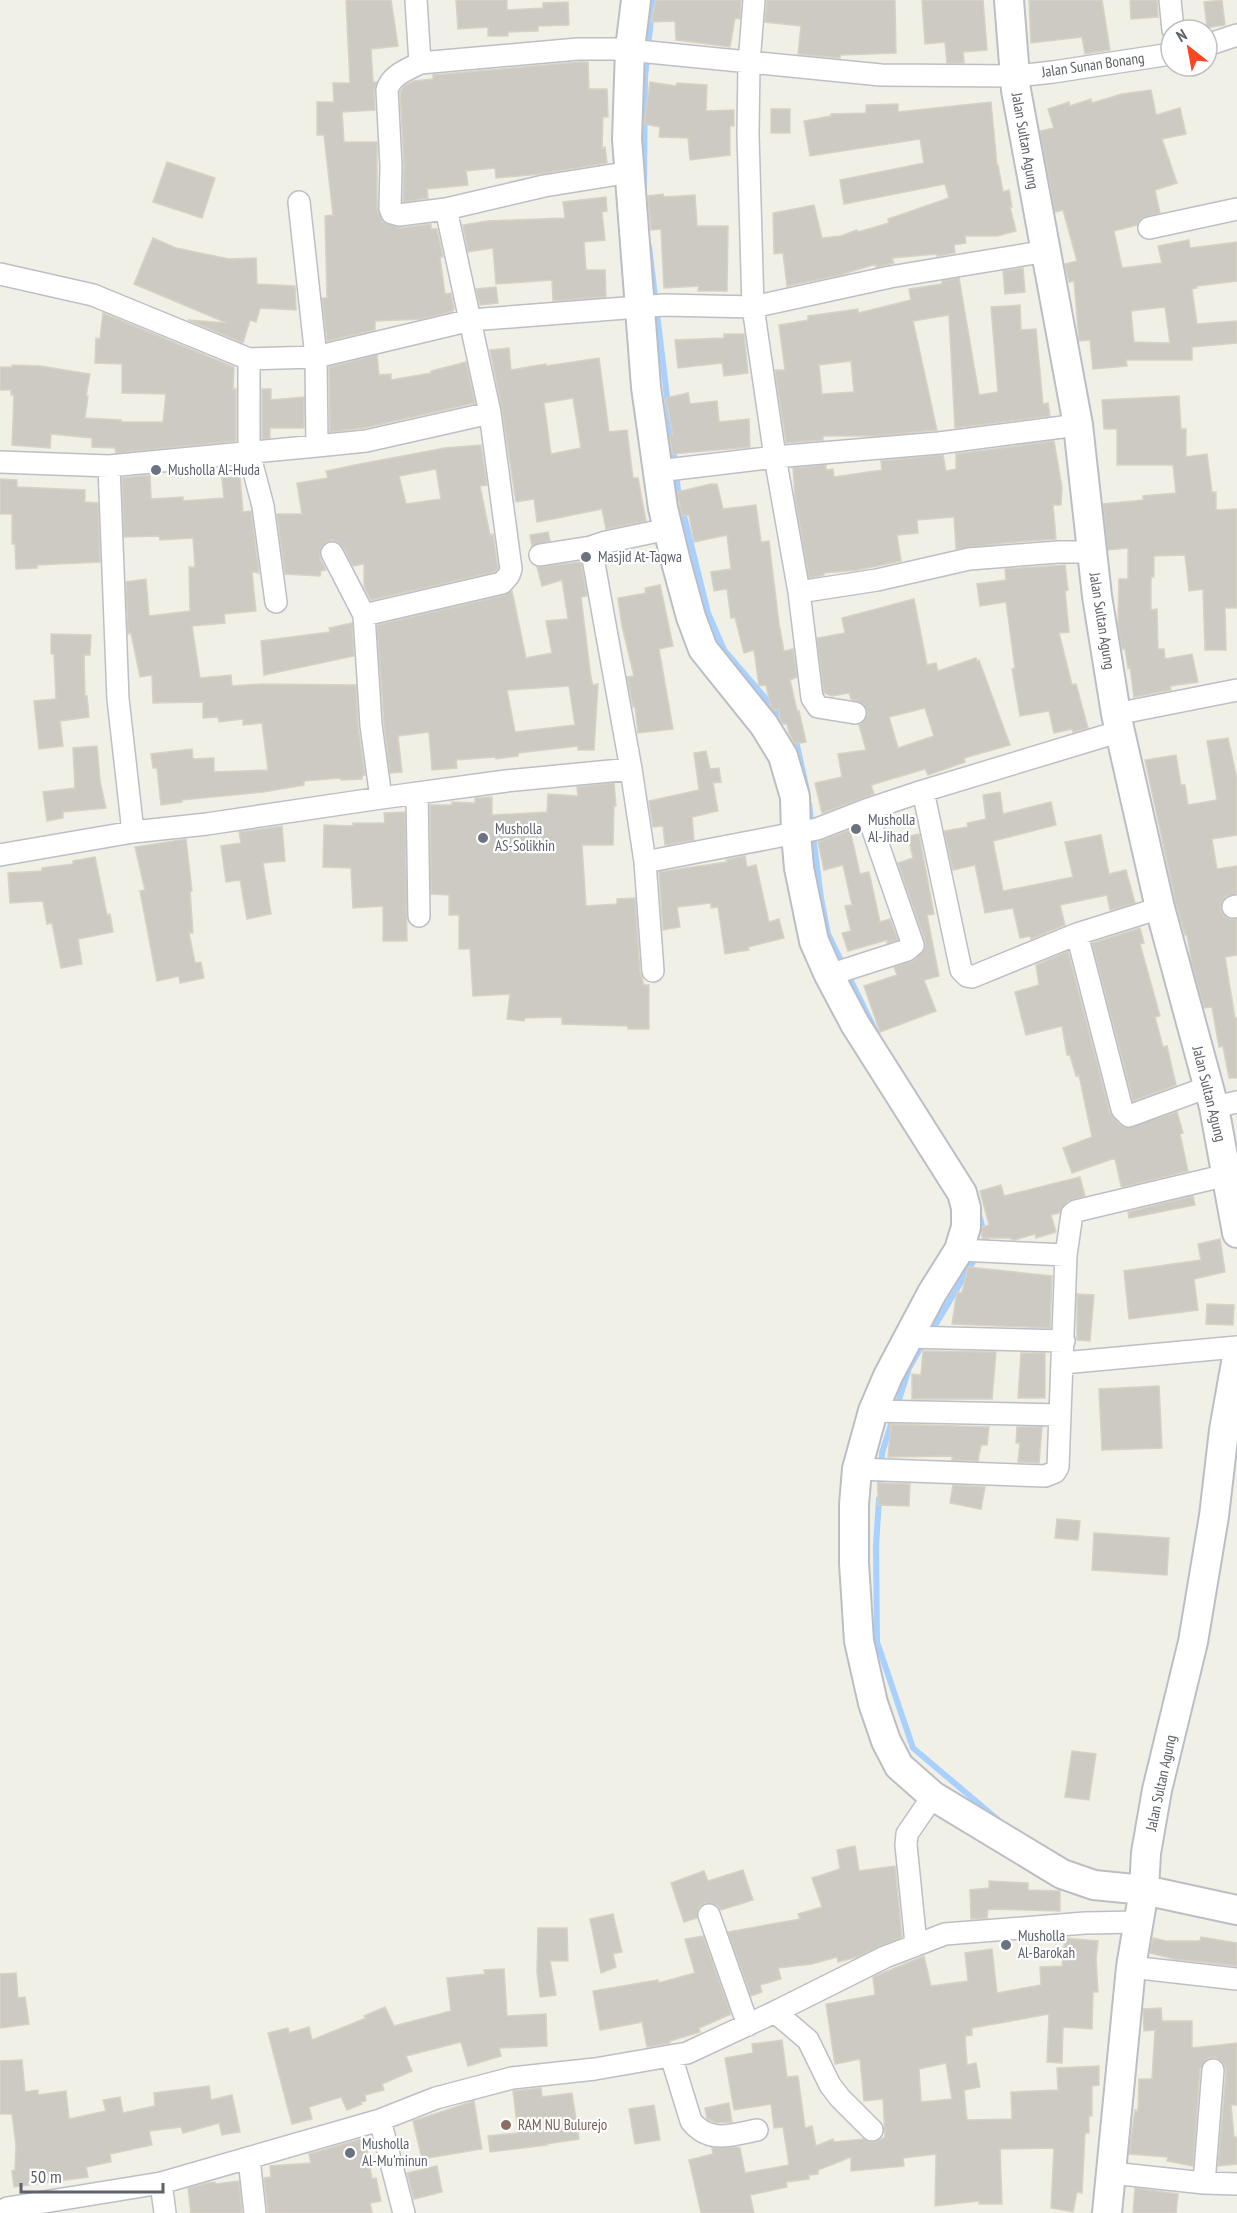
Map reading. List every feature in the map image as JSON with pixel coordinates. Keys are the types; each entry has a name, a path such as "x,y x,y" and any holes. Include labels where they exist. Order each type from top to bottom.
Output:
{"street":[{"path":"416,0 420,63 396,76 387,90 392,213 446,210 544,186 631,172"},
{"path":"636,0 640,51 627,139 651,306 646,387 670,469 668,529 692,617 703,649 764,725 783,756 807,831 799,868 814,942 829,975 855,1023 962,1193 966,1208 966,1227 958,1250 907,1337 873,1411 857,1469 854,1505 854,1563 859,1641 873,1703 898,1766 933,1796 1062,1874 1094,1885 1145,1872 1237,1910"},
{"path":"754,0 749,63 749,219 753,307 775,457 799,592 812,698 818,707 855,713"},
{"name":"Jalan Sultan Agung","path":"1009,0 1016,90 1078,425 1092,552 1119,723 1160,908 1220,1099 1227,1174 1237,1226"},
{"path":"1170,0 1172,18"},
{"path":"1219,41 1237,35"},
{"name":"Jalan Sunan Bonang","path":"420,63 578,49 640,51 881,75 1016,75 1053,72 1159,56"},
{"path":"299,202 316,357 317,446"},
{"path":"1149,228 1237,209"},
{"path":"364,615 502,583 509,575 490,413 446,210"},
{"path":"0,274 93,295 249,359 316,357 471,320 651,306 753,307 890,278 1047,251"},
{"path":"249,359 249,453 263,506 276,602"},
{"path":"0,462 110,466 249,453 366,441 490,413"},
{"path":"670,469 775,457 939,443 1078,425"},
{"path":"110,466 118,699 133,832"},
{"path":"540,555 591,547 668,529"},
{"path":"591,547 631,769 645,862 653,971"},
{"path":"799,592 877,580 969,559 1058,552 1092,552"},
{"path":"332,553 364,615 370,714 381,798"},
{"path":"645,862 807,831 1119,723 1237,690"},
{"path":"0,855 133,832 207,824 417,793 506,781 631,769"},
{"path":"923,792 961,970 966,976 972,977 1077,934 1160,908"},
{"path":"417,793 419,916"},
{"path":"829,975 907,950 913,945 867,810"},
{"path":"1077,934 1122,1109 1126,1114 1130,1116 1220,1099"},
{"path":"857,1469 1052,1475 1058,1467 1066,1255 1072,1214 1076,1211 1227,1174"},
{"path":"958,1250 1066,1255"},
{"path":"907,1337 1064,1341"},
{"path":"1063,1363 1237,1347"},
{"name":"Jalan Sultan Agung","path":"1107,2213 1131,1967 1157,1790 1193,1642 1231,1430 1237,1357"},
{"path":"873,1411 1059,1415"},
{"path":"916,1944 906,1845 907,1834 933,1796"},
{"path":"709,1915 748,2025"},
{"path":"5,2209 161,2183 380,2120 436,2097 512,2078 595,2069 687,2053 885,1957 945,1934 1085,1923 1139,1922"},
{"path":"1131,1967 1237,1979"},
{"path":"775,2012 808,2040 830,2085 872,2130"},
{"path":"671,2056 691,2121 698,2130 708,2136 757,2130"},
{"path":"1204,2183 1213,2070"},
{"path":"380,2120 404,2213"},
{"path":"249,2159 255,2213"},
{"path":"1112,2173 1204,2183 1237,2184"},
{"path":"161,2183 165,2213"}],"building":[{"path":"346,0 391,0 398,46 371,49 373,82 377,82 374,91 375,110 342,112 344,142 377,142 377,208 383,222 400,228 431,224 431,229 437,229 443,257 440,257 445,294 451,293 454,309 422,319 375,321 375,330 327,341 322,298 327,298 325,216 333,215 324,135 317,135 317,102 334,102 333,83 350,83"},
{"path":"456,0 507,0 507,10 543,8 543,3 568,2 569,25 538,26 538,31 508,32 508,36 488,36 488,27 458,29"},
{"path":"656,0 741,0 740,19 735,18 730,47 676,40 675,21 651,22"},
{"path":"767,0 895,0 896,53 840,55 840,58 798,54 801,26 765,22"},
{"path":"922,0 983,0 987,50 963,52 964,63 947,63 945,42 925,44"},
{"path":"1029,0 1102,0 1110,50 1085,54 1082,37 1031,43"},
{"path":"1130,0 1157,0 1158,17 1131,19"},
{"path":"1222,0 1225,25 1219,26 1219,18 1206,18 1204,2"},
{"path":"588,62 589,89 607,89 608,117 603,117 602,148 605,147 607,163 540,174 496,178 495,168 466,171 468,185 427,189 428,198 403,202 404,165 400,92 404,86 414,81 433,79 433,75"},
{"path":"650,82 676,86 677,83 707,85 706,111 734,110 734,126 730,126 730,155 690,160 688,138 659,137 660,127 644,124"},
{"path":"1151,90 1156,115 1180,108 1186,134 1162,139 1177,183 1155,190 1160,213 1141,218 1137,225 1114,231 1122,268 1162,263 1158,246 1189,240 1190,248 1237,242 1237,281 1197,286 1192,289 1197,324 1237,321 1237,343 1192,347 1192,360 1126,360 1127,366 1093,369 1090,340 1079,341 1074,281 1069,282 1065,264 1077,261 1063,210 1055,212 1040,131 1054,128 1048,109 1069,102 1070,106 1091,99 1092,103 1122,94","holes":["1165,307 1170,343 1134,342 1131,311"]},
{"path":"991,102 997,165 1003,192 1009,190 1012,207 1010,207 1016,231 997,236 965,236 966,243 954,245 955,253 892,258 894,263 876,267 876,264 840,275 787,286 783,253 774,254 773,213 814,205 822,238 841,236 889,223 888,219 949,198 945,184 844,204 840,180 924,163 920,139 810,156 804,121 831,116 831,114 866,113 866,105 898,104 898,112"},
{"path":"771,109 790,109 790,133 771,133"},
{"path":"167,162 215,178 202,218 153,202"},
{"path":"663,194 664,197 695,195 697,226 728,226 727,291 698,291 699,286 664,288 661,229 651,230 648,196"},
{"path":"606,197 607,211 602,212 605,240 584,242 586,270 605,270 606,297 553,301 552,280 496,284 493,248 468,252 463,225 487,221 565,218 563,202"},
{"path":"153,238 176,248 229,259 256,258 257,284 295,286 296,310 260,308 256,322 250,320 243,343 188,320 227,323 134,284"},
{"path":"1023,268 1025,292 1005,294 1003,271"},
{"path":"959,278 979,395 998,392 991,307 1020,305 1021,330 1036,329 1043,404 1048,403 1050,416 955,428 949,315 913,321 937,430 876,436 823,436 823,440 786,443 775,370 785,370 779,325 808,320 808,316 858,309 858,313 911,300 909,289 942,284 942,281","holes":["851,361 854,392 822,394 819,365"]},
{"path":"496,287 498,303 480,305 476,289"},
{"path":"103,313 234,367 236,441 116,453 115,448 92,447 92,438 51,434 50,448 12,445 14,395 11,395 11,390 0,390 0,367 12,367 12,365 40,366 90,374 85,418 121,420 121,422 163,422 166,394 122,393 122,364 95,363 96,338 100,339"},
{"path":"724,334 744,334 748,373 724,376 722,363 678,368 675,340 724,338"},
{"path":"509,348 511,370 599,358 609,432 627,430 633,478 638,478 646,521 606,529 602,509 537,522 534,499 516,502 490,350","holes":["573,398 581,448 551,454 544,403"]},
{"path":"377,355 379,375 391,374 391,380 431,373 431,371 466,362 475,403 364,428 330,432 329,367"},
{"path":"262,389 271,389 271,400 304,397 304,428 270,428 270,438 262,439"},
{"path":"688,393 690,404 717,401 719,422 749,419 750,447 672,454 670,436 673,436 666,398"},
{"path":"1179,396 1181,429 1186,429 1186,457 1207,454 1212,492 1216,492 1216,510 1237,509 1237,608 1225,608 1226,650 1205,650 1203,589 1189,591 1185,555 1154,556 1154,577 1151,577 1151,610 1157,609 1158,649 1164,649 1165,659 1192,654 1198,682 1170,686 1171,690 1134,697 1130,667 1128,668 1125,649 1122,649 1118,626 1119,579 1128,579 1128,548 1108,550 1103,504 1143,500 1143,496 1176,493 1173,465 1117,465 1117,429 1104,429 1102,400"},
{"path":"1054,441 1062,488 1061,505 1053,505 1056,539 956,549 954,517 917,520 918,533 897,535 901,561 858,570 824,573 824,575 809,578 795,498 793,468 826,465 826,470 833,469 834,477 882,470 881,461 943,455 946,471 956,469 956,454"},
{"path":"481,445 487,485 480,486 490,535 493,534 498,568 495,572 371,600 364,587 364,564 353,566 343,547 332,540 321,547 320,558 326,570 321,571 320,576 285,574 277,514 302,514 297,483 328,478 326,471 445,448","holes":["436,469 441,499 406,504 399,476"]},
{"path":"150,475 151,499 183,497 183,501 224,498 222,478 240,477 243,512 251,511 259,573 252,572 256,611 224,614 225,623 192,626 200,678 231,675 232,686 356,685 358,726 365,775 362,779 304,781 304,785 263,792 182,800 182,802 161,805 157,768 153,768 151,754 192,749 193,759 214,758 214,772 268,770 262,723 243,725 243,719 219,722 218,717 203,718 203,702 153,703 152,675 140,677 131,633 128,634 126,582 146,579 149,616 190,611 189,567 195,567 193,538 160,540 159,536 124,537 122,478"},
{"path":"0,479 17,480 17,487 85,490 85,502 98,503 100,562 37,565 37,568 16,569 15,544 12,544 12,514 0,514"},
{"path":"717,484 723,509 756,505 761,542 769,541 784,651 793,649 797,677 790,680 806,742 795,744 787,724 783,724 780,720 779,709 771,708 766,685 759,686 754,650 744,653 735,617 731,618 727,589 714,591 711,572 731,569 727,535 694,542 689,515 682,516 677,492"},
{"path":"548,532 550,541 532,546 530,535"},
{"path":"581,562 587,596 581,597 591,678 593,685 598,684 594,750 578,750 578,746 518,753 518,756 496,759 496,757 456,760 457,768 432,770 429,732 398,736 402,772 390,773 377,625 505,595 512,591 526,658 552,653 546,621 568,619 562,580 542,586 537,567","holes":["569,686 575,725 515,732 507,690"]},
{"path":"1065,565 1069,632 1059,633 1072,685 1076,684 1088,728 1054,733 1049,711 1020,716 1012,669 1015,668 1006,602 980,606 977,584 1006,580 1005,569"},
{"path":"660,585 673,646 659,649 673,729 638,733 635,707 633,707 627,677 634,676 618,598 646,593 645,588"},
{"path":"914,599 927,665 936,663 938,671 976,658 977,661 979,660 1010,745 964,758 965,762 928,775 925,769 871,785 874,794 822,813 815,783 842,777 838,754 866,750 859,725 868,714 863,704 851,699 849,693 832,696 824,693 817,638 845,633 842,618","holes":["925,708 934,736 898,748 889,717"]},
{"path":"352,623 354,656 264,675 261,641 330,632 329,628"},
{"path":"51,634 91,635 90,655 84,655 85,696 87,696 89,717 60,721 63,746 39,749 34,701 56,699"},
{"path":"1228,738 1237,779 1237,835 1212,839 1217,869 1237,866 1237,894 1225,897 1221,904 1221,911 1230,919 1237,919 1237,955 1225,957 1235,1018 1237,1018 1237,1078 1229,1078 1223,1046 1219,1047 1212,1007 1204,1008 1187,935 1185,935 1176,904 1145,760 1176,755 1181,785 1185,785 1188,805 1217,800 1207,741"},
{"path":"97,746 100,781 106,808 63,812 63,818 47,821 43,792 75,788 73,748"},
{"path":"706,751 710,769 719,768 721,782 713,783 718,811 692,817 694,840 665,845 663,826 653,827 649,801 699,790 694,753"},
{"path":"614,783 616,806 614,806 613,845 582,845 586,906 617,904 617,899 635,898 640,972 644,985 649,985 649,1029 562,1024 562,1017 525,1018 524,1021 507,1019 510,994 473,996 470,949 459,949 459,915 449,915 449,895 431,894 430,805 452,805 452,802 475,803 475,798 492,797 492,815 547,812 548,794 578,796 577,787"},
{"path":"1000,792 1003,814 1051,802 1056,825 993,841 1003,891 1073,877 1065,842 1101,835 1109,874 1126,870 1135,903 1110,910 1107,895 1060,905 1065,925 1031,939 1030,936 1020,938 1013,908 985,913 975,865 953,870 944,831 968,827 967,823 986,819 983,795"},
{"path":"405,812 407,941 383,941 383,906 353,908 351,868 323,867 324,825 353,826 353,823 385,823 384,813"},
{"path":"282,826 285,861 263,863 271,914 247,919 240,880 226,882 221,846 241,843 239,832"},
{"path":"850,830 860,874 869,872 880,922 890,919 898,940 887,943 887,940 848,951 842,933 851,931 845,906 852,905 843,865 824,870 818,842"},
{"path":"919,834 934,914 927,915 939,976 924,980 936,1011 880,1032 864,986 897,975 894,967 915,960 925,948 925,941 898,863 913,858 908,836"},
{"path":"186,839 192,891 190,891 193,933 189,933 195,963 201,962 204,978 180,983 179,976 157,981 140,891 145,890 135,847"},
{"path":"745,856 747,867 756,865 769,922 779,919 784,938 748,947 749,950 725,954 718,907 711,908 711,903 677,907 680,927 663,930 659,872 727,862 726,860"},
{"path":"95,857 107,915 110,914 113,932 78,939 82,964 61,968 52,923 47,924 43,901 10,903 8,873 42,871 42,868 73,864 73,861"},
{"path":"1140,928 1144,943 1140,944 1160,1016 1155,1017 1163,1047 1167,1046 1176,1085 1133,1101 1092,943"},
{"path":"1068,951 1110,1113 1120,1125 1127,1128 1177,1112 1183,1133 1180,1134 1188,1171 1123,1187 1115,1158 1072,1173 1063,1148 1092,1137 1079,1075 1076,1076 1070,1055 1067,1055 1062,1026 1026,1035 1015,992 1039,985 1036,965"},
{"path":"1080,1177 1085,1196 1068,1201 1059,1213 1051,1215 1056,1232 1036,1238 1035,1234 1014,1240 982,1238 982,1227 989,1225 980,1191 1001,1185 1004,1196"},
{"path":"1193,1196 1195,1205 1129,1218 1128,1212"},
{"path":"1220,1239 1225,1272 1194,1279 1198,1310 1129,1319 1124,1271 1201,1260 1198,1244"},
{"path":"968,1267 1052,1276 1050,1328 952,1324 957,1292 962,1293"},
{"path":"1077,1294 1094,1295 1090,1341 1077,1340"},
{"path":"1207,1304 1234,1305 1233,1325 1206,1324"},
{"path":"923,1351 996,1352 992,1399 912,1399 912,1374 921,1375"},
{"path":"1021,1353 1045,1353 1045,1398 1018,1398"},
{"path":"1159,1386 1162,1448 1102,1450 1099,1389"},
{"path":"891,1424 989,1427 987,1445 981,1445 978,1461 952,1460 952,1456 888,1457"},
{"path":"1017,1427 1042,1427 1039,1463 1018,1462 1020,1443 1016,1443"},
{"path":"878,1483 910,1484 909,1506 878,1505"},
{"path":"953,1485 985,1487 981,1509 950,1503"},
{"path":"1057,1519 1080,1521 1078,1540 1055,1538"},
{"path":"1094,1533 1169,1538 1167,1575 1092,1570"},
{"path":"1072,1751 1096,1754 1089,1800 1065,1797"},
{"path":"855,1846 859,1871 895,1866 902,1937 857,1957 838,1962 837,1957 812,1964 778,1968 781,1979 760,1985 762,1992 751,1996 728,1932 800,1919 798,1914 822,1907 812,1878 840,1869 837,1850"},
{"path":"743,1870 753,1900 721,1910 717,1905 705,1903 699,1907 697,1918 684,1922 671,1883 704,1871 708,1881"},
{"path":"989,1881 1028,1883 1028,1890 1060,1891 1060,1911 988,1909 987,1918 971,1919 970,1890 989,1888"},
{"path":"613,1914 622,1952 613,1954 616,1967 601,1973 590,1919"},
{"path":"538,1928 567,1928 568,1961 550,1961 556,1995 540,1997 537,1972"},
{"path":"703,1936 731,2014 699,2028 700,2032 670,2041 670,2043 647,2047 642,2022 600,2030 593,1991 658,1980 658,1983 695,1973 685,1939"},
{"path":"1201,1937 1237,1943 1237,1966 1174,1959 1150,1953 1153,1938 1166,1941 1200,1941"},
{"path":"1065,1938 1098,1941 1096,1959 1098,1992 1093,1992 1092,2029 1063,2027 1062,2063 1047,2062 1049,2014 972,2028 972,2035 965,2036 967,2065 976,2063 980,2087 964,2090 967,2120 1012,2119 1011,2092 1058,2090 1057,2068 1099,2066 1099,2085 1092,2086 1092,2116 1089,2116 1089,2133 1085,2133 1082,2193 1077,2192 1073,2212 1051,2208 1054,2148 1000,2149 1002,2204 979,2204 979,2201 935,2206 936,2154 903,2158 904,2166 851,2171 851,2157 818,2170 818,2174 809,2175 809,2179 786,2182 787,2187 750,2195 754,2213 701,2213 689,2160 713,2154 712,2148 737,2147 740,2148 745,2173 789,2165 783,2127 774,2128 771,2104 734,2110 725,2058 753,2053 752,2044 782,2040 787,2077 798,2076 805,2128 812,2126 816,2146 833,2139 834,2142 864,2139 876,2142 885,2137 883,2099 864,2101 860,2059 835,2064 826,2004 875,1995 873,1977 924,1956 931,1986 968,1981 965,1953 992,1949 997,1993 1041,1985 1040,1967 1062,1966","holes":["946,2063 952,2099 921,2102 919,2069"]},
{"path":"504,1969 507,2016 546,2014 547,2046 499,2048 501,2056 468,2066 461,2042 406,2056 412,2071 382,2084 384,2090 365,2095 366,2101 361,2102 362,2104 347,2110 341,2097 309,2107 312,2119 292,2124 268,2033 288,2028 289,2033 309,2027 312,2040 366,2018 364,2016 385,2007 394,2026 451,2011 447,1978 485,1974 484,1970"},
{"path":"16,1973 18,1998 25,1997 29,2024 0,2028 0,1974"},
{"path":"1161,2008 1162,2021 1192,2021 1192,2048 1237,2043 1237,2105 1231,2105 1234,2137 1237,2137 1237,2164 1218,2166 1226,2071 1224,2064 1215,2057 1207,2059 1200,2069 1193,2166 1167,2161 1168,2157 1129,2154 1135,2110 1138,2111 1139,2079 1152,2079 1155,2030 1144,2031 1143,2009"},
{"path":"22,2060 25,2092 38,2090 38,2095 66,2091 69,2119 106,2111 103,2100 120,2097 123,2113 155,2106 154,2093 209,2086 211,2100 232,2095 240,2132 222,2135 219,2123 183,2133 181,2127 149,2131 152,2145 110,2154 111,2162 86,2167 88,2177 14,2187 12,2171 15,2170 16,2145 12,2114 0,2114 0,2061"},
{"path":"541,2088 542,2097 572,2093 579,2139 490,2152 488,2136 518,2133 513,2091"},
{"path":"474,2101 482,2149 422,2159 413,2121"},
{"path":"729,2103 732,2122 716,2123 707,2119 705,2108"},
{"path":"654,2105 660,2140 635,2144 629,2109"},
{"path":"365,2138 372,2179 376,2178 381,2201 370,2203 372,2213 268,2213 264,2178 271,2177 270,2166 311,2163 309,2154"},
{"path":"437,2166 442,2192 414,2199 407,2173"},
{"path":"239,2181 242,2213 191,2213 188,2188 215,2182 215,2184"},
{"path":"1135,2188 1178,2194 1176,2213 1133,2213"}],"waterway":[{"path":"644,188 645,77 653,0"},
{"path":"649,246 679,498"},
{"path":"682,508 708,613 724,650 785,721"},
{"path":"795,736 807,791"},
{"path":"809,804 828,934 878,1036"},
{"path":"978,1211 986,1240 983,1247"},
{"path":"930,1334 977,1255"},
{"path":"880,1489 882,1453 909,1368 924,1342"},
{"path":"879,1499 876,1546 877,1642 913,1748 997,1819"}],"place":[{"name":"Musholla Al-Huda","path":"156,470"},
{"name":"Masjid At-Taqwa","path":"586,557"},
{"name":"Musholla Al-Jihad","path":"856,829"},
{"name":"Musholla AS-Solikhin","path":"483,838"},
{"name":"Musholla Al-Barokah","path":"1006,1945"},
{"name":"RAM NU Bulurejo","path":"506,2125"},
{"name":"Musholla Al-Mu'minun","path":"350,2153"}]}
